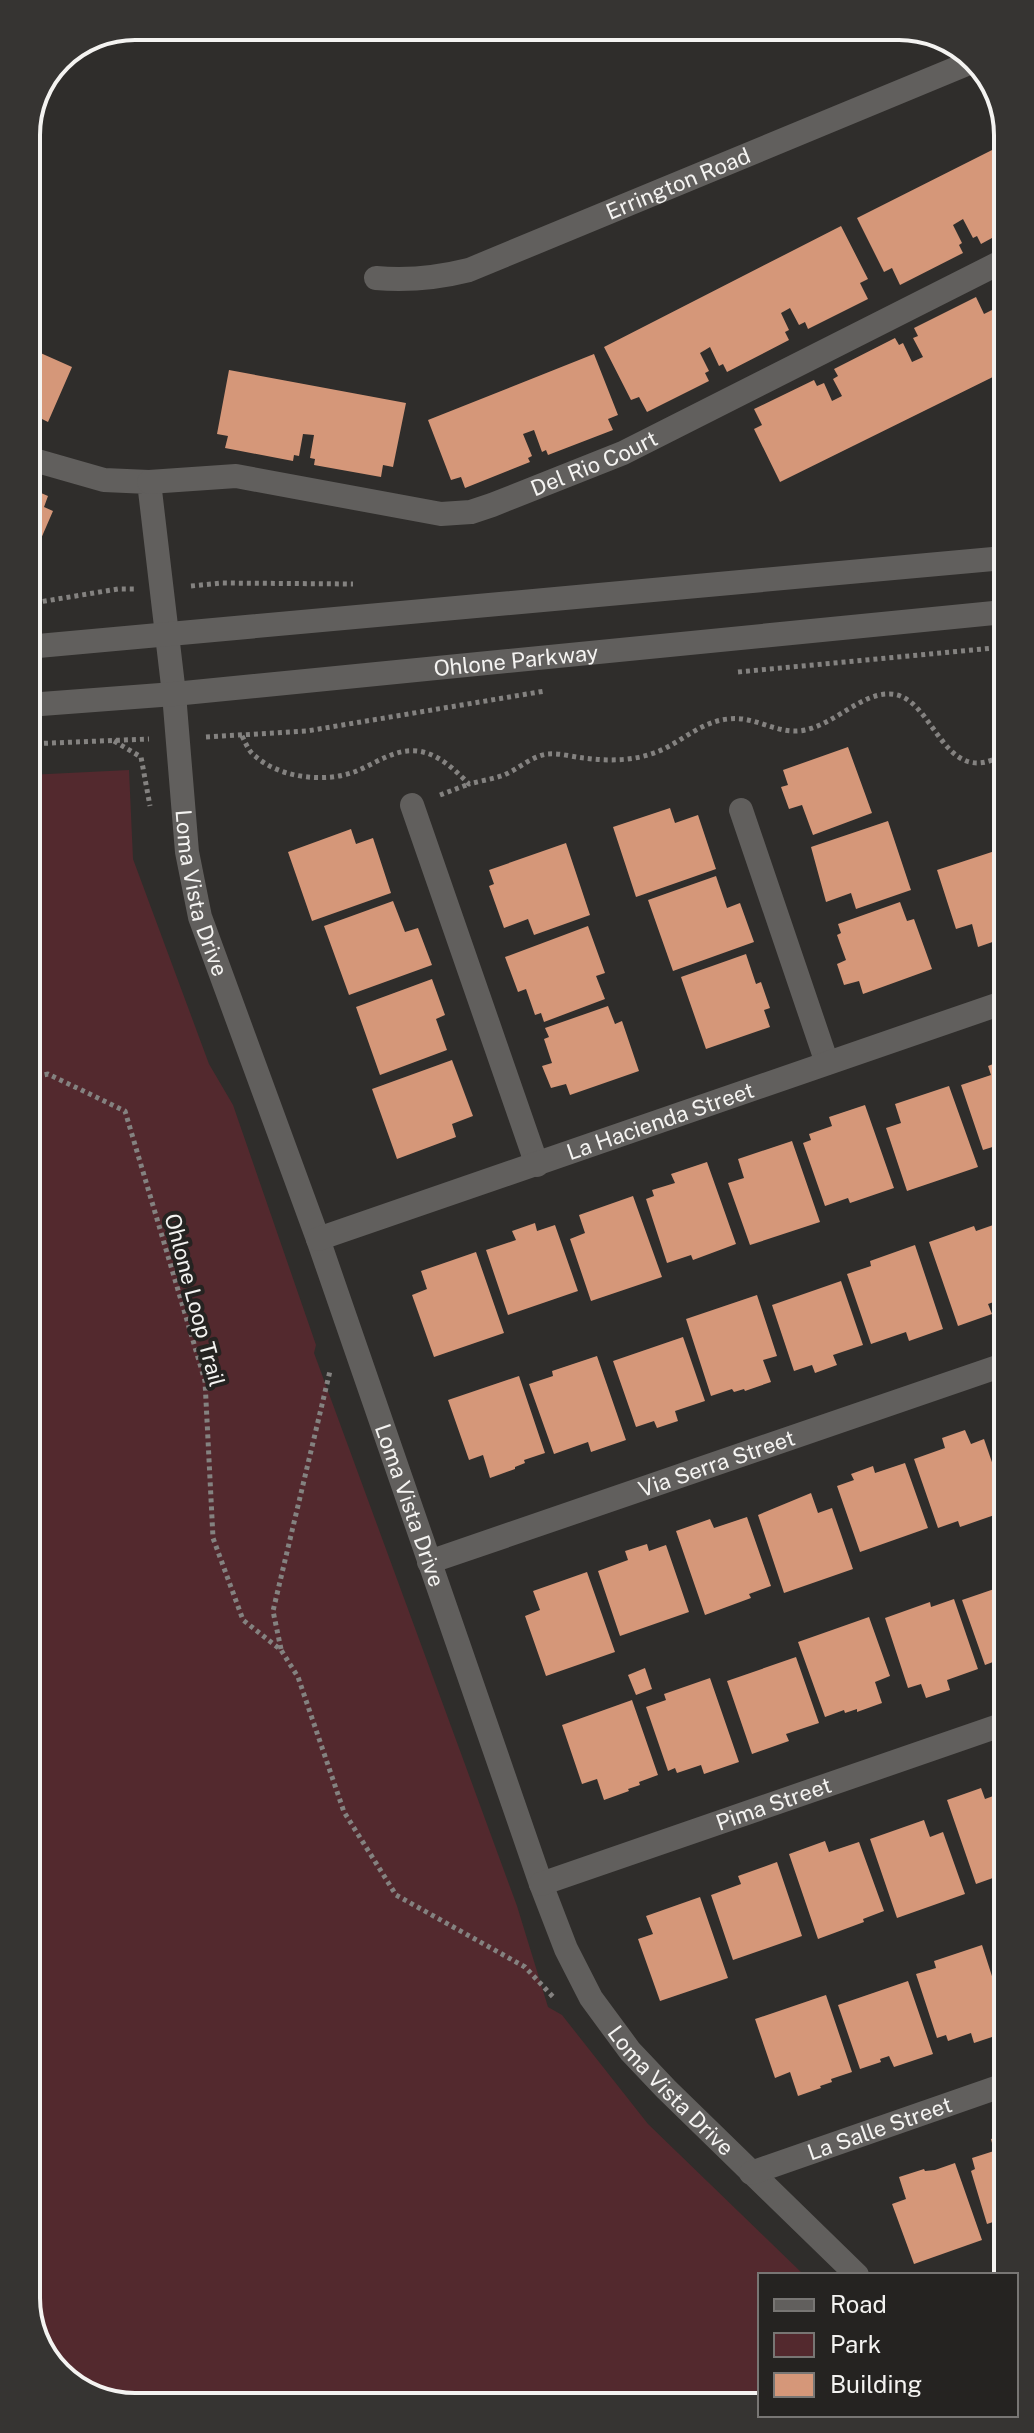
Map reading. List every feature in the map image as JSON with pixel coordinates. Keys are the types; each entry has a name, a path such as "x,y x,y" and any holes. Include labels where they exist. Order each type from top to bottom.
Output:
{"street":[{"name":"Errington Road","path":"376,278 408,281 469,270 963,65"},
{"name":"Del Rio Court","path":"40,462 104,480 149,482 236,476 441,514 471,512 623,453 994,266"},
{"name":"Loma Vista Drive","path":"149,482 174,694 187,852 200,917 318,1239 566,1949 600,2011 657,2080 855,2273"},
{"path":"40,646 994,559"},
{"name":"Ohlone Parkway","path":"40,704 174,694 994,613"},
{"path":"412,805 537,1165"},
{"path":"741,810 827,1063"},
{"name":"La Hacienda Street","path":"318,1239 994,1006"},
{"name":"Via Serra Street","path":"429,1562 994,1368"},
{"name":"Pima Street","path":"541,1884 994,1727"},
{"name":"La Salle Street","path":"751,2173 994,2089"}],"path":[{"path":"40,602 118,589 160,590 222,583 363,584"},
{"path":"729,673 994,648"},
{"path":"40,743 307,731 560,689"},
{"path":"242,736 249,750 264,763 307,777 336,777 386,757 419,751 442,761 469,784 503,775 544,755 607,760 653,753 706,724 730,718 800,731 826,723 865,701 886,694 904,697 915,705 938,739 958,755 976,762 994,758"},
{"path":"113,740 141,757 152,817"},
{"name":"Ohlone Loop Trail","path":"40,1076 48,1074 125,1111 205,1381 213,1538 243,1620 281,1650 298,1677 344,1812 396,1895 525,1967 557,2002"},
{"path":"281,1650 273,1611 330,1369"}],"green space":[{"path":"129,770 133,859 209,1064 233,1105 316,1345 314,1353 517,1906 548,2007 562,2015 648,2124 802,2273 758,2273 758,2393 129,2393 99,2386 77,2373 60,2356 45,2328 40,2298 40,774"}],"building":[{"path":"994,149 994,237 981,244 977,236 973,238 963,219 953,225 962,243 959,245 963,253 900,285 892,268 884,272 857,218"},
{"path":"841,226 868,279 860,283 868,299 808,329 805,322 799,325 790,308 781,313 789,330 785,332 789,340 727,372 723,364 719,366 710,347 700,353 709,371 705,373 709,381 647,412 639,397 631,400 604,347"},
{"path":"976,297 984,314 992,310 994,314 994,376 780,482 754,429 762,425 754,409 814,380 817,386 824,383 832,401 842,396 833,379 838,376 834,369 895,338 899,345 903,343 912,362 923,357 913,338 918,336 914,328"},
{"path":"40,353 72,367 48,422 40,418"},
{"path":"594,354 618,415 608,419 613,430 548,455 546,450 542,452 534,430 523,434 532,456 528,458 530,462 465,488 461,477 451,480 428,420"},
{"path":"229,370 406,403 393,467 383,465 381,477 314,465 315,459 310,458 314,435 303,434 299,456 294,455 293,461 225,448 228,436 217,434"},
{"path":"40,493 48,496 44,507 53,511 40,541"},
{"path":"848,747 872,813 813,835 802,805 789,809 781,787 788,785 783,770"},
{"path":"670,808 675,823 698,815 716,869 636,897 613,827"},
{"path":"888,821 911,890 856,909 851,893 826,902 811,847"},
{"path":"351,829 356,844 373,838 391,893 312,921 288,852"},
{"path":"566,843 590,915 534,935 528,919 504,928 489,886 494,884 489,870"},
{"path":"994,851 994,941 978,947 972,924 956,929 937,870"},
{"path":"716,876 727,908 740,903 754,942 673,971 648,900"},
{"path":"393,901 405,932 418,928 432,965 349,995 324,926"},
{"path":"900,902 907,921 914,919 932,969 863,994 859,981 844,985 837,964 846,960 837,935 841,933 838,924"},
{"path":"588,926 605,973 596,976 605,999 544,1022 541,1013 535,1015 526,989 518,992 505,957"},
{"path":"746,954 756,984 761,982 770,1008 764,1010 770,1027 706,1049 681,977"},
{"path":"432,979 445,1015 436,1019 447,1050 380,1075 356,1007"},
{"path":"608,1006 615,1024 622,1021 639,1071 570,1095 566,1084 551,1088 542,1066 552,1063 544,1039 549,1037 545,1028"},
{"path":"452,1060 473,1116 452,1124 456,1137 397,1159 372,1089"},
{"path":"994,1064 994,1146 983,1150 961,1085 991,1075 988,1066"},
{"path":"949,1086 978,1167 907,1191 886,1128 901,1123 895,1104"},
{"path":"865,1105 894,1188 850,1203 848,1198 825,1206 803,1143 811,1140 809,1134 832,1126 829,1117"},
{"path":"792,1141 820,1222 750,1245 728,1183 744,1178 738,1159"},
{"path":"707,1162 736,1244 693,1260 691,1255 667,1263 646,1199 654,1196 652,1190 675,1183 671,1174"},
{"path":"633,1196 662,1277 591,1301 570,1239 585,1233 579,1215"},
{"path":"535,1223 537,1231 555,1225 578,1291 508,1315 486,1250 516,1240 512,1231"},
{"path":"994,1225 994,1302 988,1304 992,1314 958,1326 929,1242 974,1226 976,1231"},
{"path":"915,1245 943,1329 909,1341 906,1332 871,1344 847,1274 871,1266 870,1261"},
{"path":"476,1252 504,1333 434,1357 412,1295 427,1289 421,1271"},
{"path":"841,1281 863,1345 833,1355 837,1365 815,1373 812,1365 794,1371 772,1305"},
{"path":"757,1295 777,1356 763,1360 771,1382 745,1391 734,1392 732,1389 711,1396 686,1319"},
{"path":"683,1337 705,1401 675,1411 678,1421 657,1428 654,1421 636,1427 613,1361"},
{"path":"597,1356 626,1440 591,1452 588,1442 554,1454 529,1384 553,1376 552,1371"},
{"path":"519,1376 545,1453 490,1478 483,1455 469,1460 448,1400"},
{"path":"965,1430 971,1444 984,1439 994,1468 994,1515 960,1527 958,1521 938,1528 914,1459 945,1448 942,1438"},
{"path":"905,1463 928,1528 860,1552 837,1486 854,1480 851,1474 873,1466 875,1473"},
{"path":"811,1493 818,1513 832,1508 853,1569 784,1593 758,1515"},
{"path":"747,1517 771,1586 749,1594 751,1598 705,1615 676,1531 710,1519 714,1528"},
{"path":"647,1544 649,1551 666,1545 689,1612 620,1636 598,1571 628,1560 625,1551"},
{"path":"587,1572 615,1652 546,1676 525,1616 540,1610 533,1591"},
{"path":"994,1589 994,1662 985,1665 962,1600"},
{"path":"954,1599 978,1669 947,1680 950,1690 926,1698 921,1684 908,1688 885,1618 930,1602 931,1607"},
{"path":"869,1617 890,1676 875,1682 882,1703 857,1712 857,1709 845,1713 844,1710 825,1717 798,1642"},
{"path":"796,1657 819,1723 786,1734 789,1741 752,1754 727,1681"},
{"path":"645,1668 652,1689 636,1695 628,1675"},
{"path":"710,1678 739,1762 704,1774 701,1765 677,1773 675,1768 668,1771 646,1707 666,1700 664,1694"},
{"path":"632,1700 658,1775 604,1800 597,1779 582,1784 562,1725"},
{"path":"981,1788 985,1799 994,1796 994,1878 976,1884 947,1800"},
{"path":"924,1820 930,1837 943,1832 965,1894 897,1918 870,1839"},
{"path":"825,1841 829,1852 859,1842 884,1911 818,1939 789,1854"},
{"path":"777,1862 802,1936 733,1960 711,1895 741,1884 738,1876"},
{"path":"700,1897 728,1978 660,2001 638,1939 653,1934 646,1916"},
{"path":"982,1945 994,1982 994,2036 974,2043 971,2033 948,2041 946,2035 937,2038 916,1974 936,1968 934,1961"},
{"path":"908,1981 933,2054 894,2067 889,2056 860,2069 838,2005"},
{"path":"826,1995 852,2072 798,2096 790,2072 775,2078 755,2019"},
{"path":"994,2151 994,2222 987,2224 971,2171 975,2169 972,2158"},
{"path":"955,2163 982,2240 914,2264 892,2204 906,2199 899,2177"}]}
